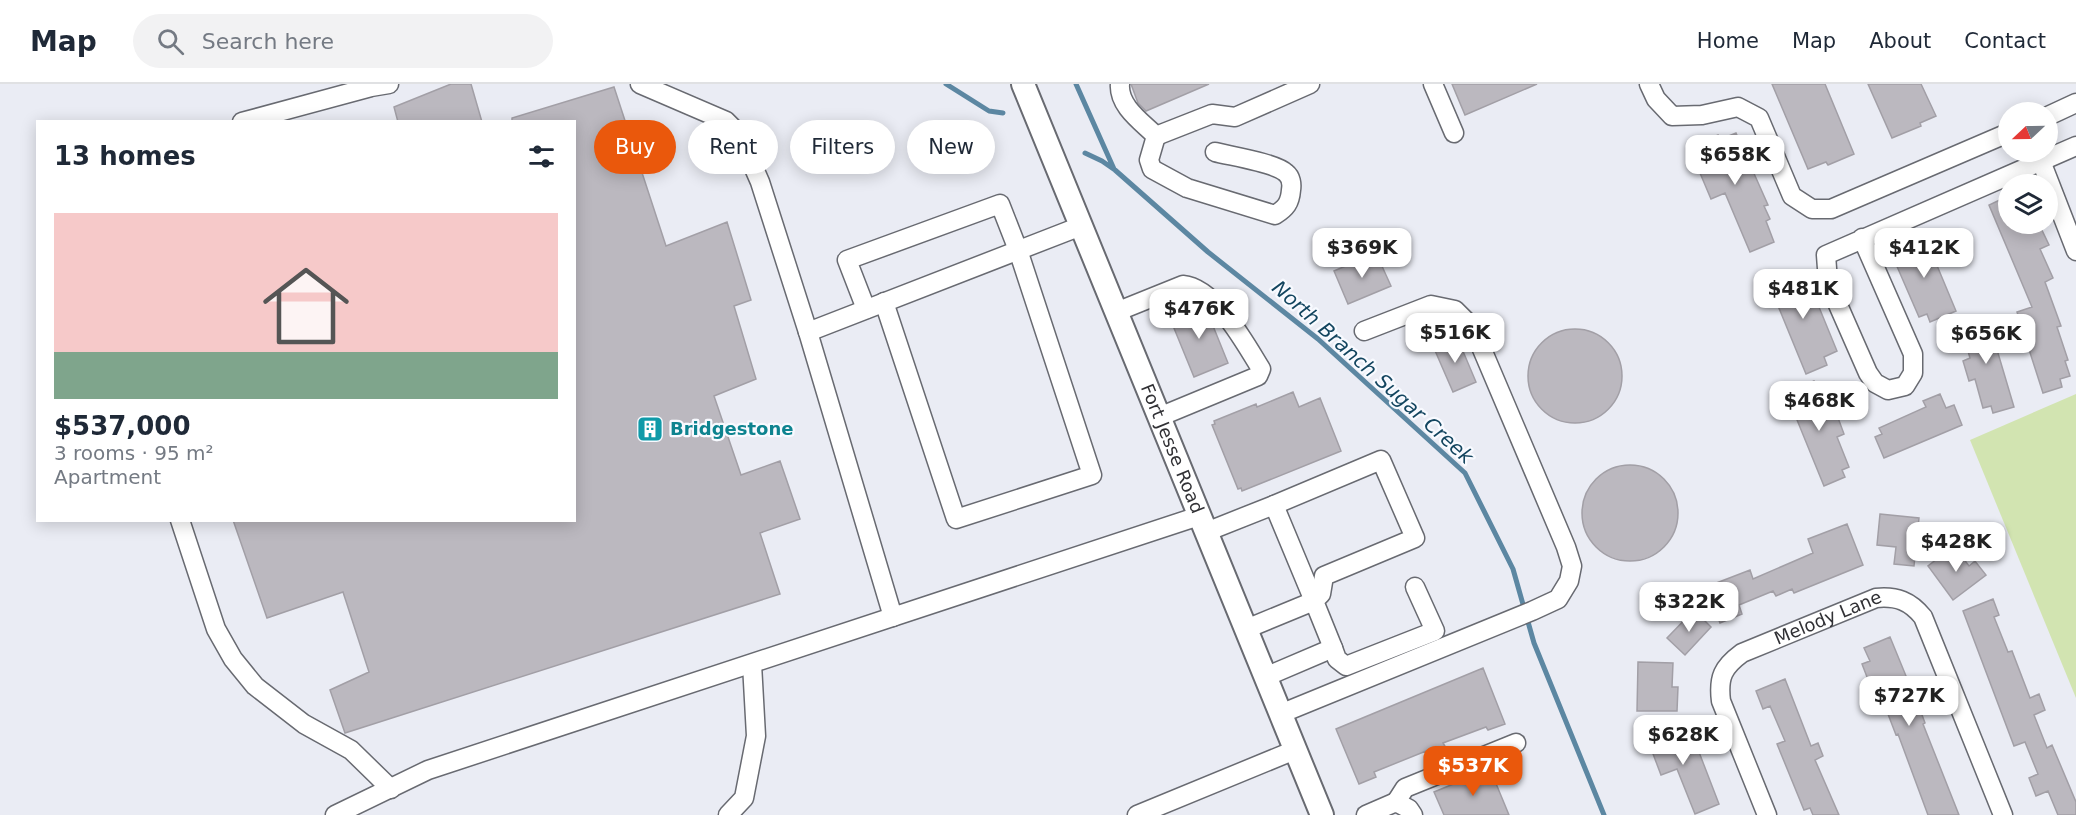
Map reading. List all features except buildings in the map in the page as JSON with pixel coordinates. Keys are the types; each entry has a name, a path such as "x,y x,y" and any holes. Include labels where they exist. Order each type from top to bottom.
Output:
{"main road":[{"name":"Fort Jesse Road","path":"1023,84 1322,815"}],"street":[{"path":"249,120 370,87 389,84"},
{"path":"640,84 726,121 739,134 760,182 808,332 893,617"},
{"path":"1120,84 1128,109 1156,136"},
{"path":"1156,136 1212,114 1235,117 1310,84"},
{"path":"1433,84 1454,133"},
{"path":"1649,84 1656,99 1672,116 1702,115 1738,107 1759,118 1792,196 1812,209 1832,209 1998,137"},
{"path":"2058,112 2076,104"},
{"path":"1156,136 1149,160 1152,169 1187,188 1275,215 1286,209 1292,183 1288,174 1278,167 1215,152"},
{"path":"2058,154 2076,146"},
{"path":"1862,237 1913,354 1913,373 1905,386 1888,390 1875,382 1868,373 1828,282 1826,255 1862,237 2039,162"},
{"path":"2041,162 2076,251"},
{"path":"866,309 847,260 1000,204 1018,250 1092,475 956,519 884,302"},
{"path":"808,332 1081,226"},
{"path":"1116,312 1183,285 1191,285 1229,318 1261,369 1258,376 1159,417"},
{"path":"1280,714 1532,611 1558,598 1569,581 1572,566 1566,547 1473,328 1455,310 1431,305 1364,331"},
{"path":"335,815 428,770 893,617 1274,504 1381,460 1415,538 1324,576 1321,594 1314,601 1246,629"},
{"path":"1274,504 1337,659 1346,666 1435,631 1415,587"},
{"path":"181,522 216,629 233,659 255,686 304,724 351,750 391,789"},
{"name":"Melody Lane","path":"1767,815 1721,701 1719,687 1725,668 1742,653 1876,598 1891,597 1916,608 1923,617 2004,815"},
{"path":"1265,677 1333,648"},
{"path":"728,815 744,798 756,736 752,664"},
{"path":"1366,815 1396,802 1405,788 1516,743"},
{"path":"1137,815 1295,750"},
{"path":"1396,802 1413,815"}],"green space":[{"path":"2076,394 2076,698 1970,440"}],"waterway":[{"name":"North Branch Sugar Creek","path":"946,84 989,111 1003,113"},
{"path":"1076,84 1114,169"},
{"name":"North Branch Sugar Creek","path":"1085,153 1115,170 1208,252 1318,339 1465,473 1513,569 1534,643 1604,815"}],"place":[{"name":"Bridgestone","path":"650,429"}]}
